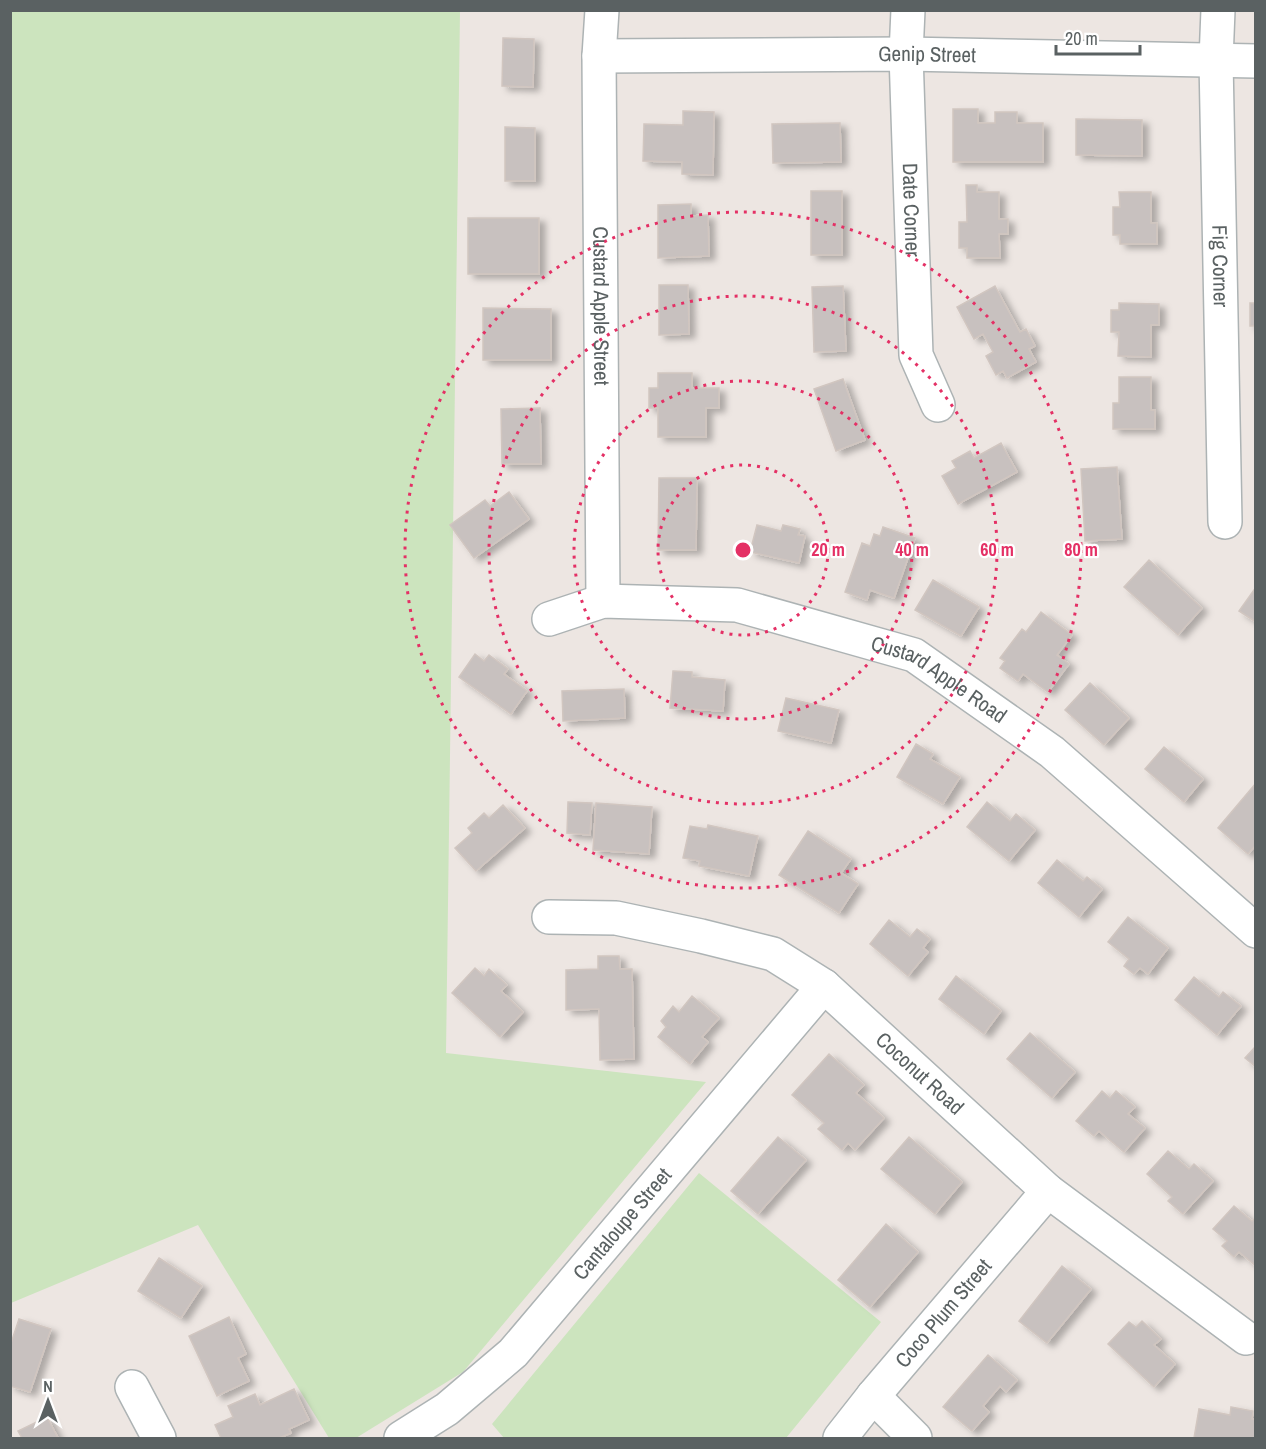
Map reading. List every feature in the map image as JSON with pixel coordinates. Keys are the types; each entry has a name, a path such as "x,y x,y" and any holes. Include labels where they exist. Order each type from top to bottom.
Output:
{"street":[{"name":"Custard Apple Street","path":"602,10 600,56 603,601"},
{"name":"Date Corner","path":"908,10 906,54 916,354 938,405"},
{"name":"Fig Corner","path":"1218,10 1216,60 1225,522"},
{"name":"Genip Street","path":"600,56 906,54 1256,61"},
{"name":"Custard Apple Road","path":"549,619 603,601 737,605 914,655 1052,752 1256,931"},
{"name":"Coconut Road","path":"549,918 615,918 773,954 824,986 1048,1191 1246,1338"},
{"name":"Cantaloupe Street","path":"402,1438 447,1409 513,1353 824,986"},
{"name":"Coco Plum Street","path":"840,1438 873,1396 1048,1191"},
{"path":"132,1387 159,1438"},
{"path":"873,1396 915,1438"}],"green space":[{"path":"11,11 460,11 446,1053 706,1082 463,1372 356,1438 329,1438 198,1225 11,1303"},
{"path":"699,1173 881,1322 786,1438 504,1438 492,1424"}],"building":[{"path":"503,38 534,39 533,87 502,86"},
{"path":"953,109 978,109 978,123 995,123 995,112 1017,112 1017,123 1043,123 1043,162 953,162"},
{"path":"683,111 714,112 713,175 682,174 682,162 643,161 644,124 683,125"},
{"path":"1076,119 1142,120 1142,156 1076,155"},
{"path":"840,123 841,162 773,163 772,124"},
{"path":"505,127 535,128 535,181 505,181"},
{"path":"966,185 977,185 977,192 999,192 999,219 1008,219 1008,234 999,234 1000,258 967,258 967,248 959,248 959,222 967,222"},
{"path":"811,191 842,191 842,255 811,255"},
{"path":"1119,192 1151,192 1151,223 1157,223 1157,244 1120,244 1120,235 1113,235 1113,207 1120,207"},
{"path":"691,204 691,216 708,215 709,256 658,258 658,205"},
{"path":"468,218 539,218 539,274 468,274"},
{"path":"659,285 688,285 689,334 659,335"},
{"path":"843,286 846,351 814,352 812,287"},
{"path":"995,286 1020,332 1026,329 1035,346 1029,349 1036,362 1007,378 1003,371 996,375 986,356 993,352 983,334 974,339 957,307"},
{"path":"1119,303 1159,304 1159,325 1151,325 1151,357 1118,356 1119,332 1111,332 1111,310 1119,310"},
{"path":"1250,303 1256,303 1256,326 1250,326"},
{"path":"483,308 551,309 551,360 483,360"},
{"path":"658,373 692,373 692,388 719,388 719,408 706,408 706,437 658,437 658,408 649,408 649,388 658,388"},
{"path":"1119,377 1151,377 1151,410 1155,410 1155,429 1113,429 1113,403 1119,403"},
{"path":"843,379 865,440 836,451 814,389"},
{"path":"540,408 541,464 502,464 501,409"},
{"path":"1001,443 1017,472 958,504 942,476 956,468 952,461 970,451 974,458"},
{"path":"1117,467 1122,539 1085,541 1081,469"},
{"path":"659,478 697,478 696,550 658,550"},
{"path":"509,492 529,519 474,558 450,525 485,500 490,506"},
{"path":"757,525 781,531 783,525 800,529 798,535 805,536 799,563 750,552"},
{"path":"883,527 915,538 894,598 870,590 867,600 845,592 862,543 870,546 874,534 880,536"},
{"path":"1149,560 1202,608 1178,635 1124,587"},
{"path":"933,580 979,607 961,636 915,610"},
{"path":"1256,587 1256,622 1239,611"},
{"path":"1041,612 1072,635 1057,655 1069,664 1048,692 1023,674 1018,681 1000,668 1005,661 1000,658 1022,629 1026,632"},
{"path":"475,654 484,661 489,655 508,669 504,674 527,691 511,714 459,677"},
{"path":"673,671 692,672 692,677 725,680 723,711 670,708"},
{"path":"1090,683 1129,718 1104,745 1065,710"},
{"path":"624,689 625,718 563,721 562,691"},
{"path":"786,698 839,710 831,743 778,731"},
{"path":"916,744 933,754 930,759 960,777 943,804 897,777"},
{"path":"1164,747 1203,779 1184,802 1145,769"},
{"path":"1256,783 1256,845 1248,854 1218,828"},
{"path":"568,802 592,803 590,835 567,833"},
{"path":"987,802 1010,821 1016,814 1035,830 1009,861 967,827"},
{"path":"596,803 652,807 649,854 593,850"},
{"path":"503,805 525,828 476,871 455,848 472,833 468,828 484,813 489,818"},
{"path":"708,825 758,836 749,876 699,866 700,861 683,858 690,826 707,829"},
{"path":"808,831 851,859 841,873 858,884 839,913 779,875"},
{"path":"1057,860 1083,881 1087,877 1102,889 1079,917 1038,883"},
{"path":"1128,917 1168,948 1148,974 1140,968 1134,974 1124,966 1129,959 1108,942"},
{"path":"889,920 910,937 917,929 930,939 923,948 928,952 908,976 870,944"},
{"path":"598,956 619,956 620,969 632,969 634,1059 600,1060 599,1009 566,1010 566,970 598,969"},
{"path":"475,968 484,976 489,969 507,985 501,991 523,1012 500,1037 452,993"},
{"path":"956,976 1001,1011 984,1034 939,999"},
{"path":"1194,977 1219,997 1223,992 1241,1006 1217,1035 1175,1000"},
{"path":"692,996 719,1018 702,1037 708,1042 690,1064 658,1037 666,1027 661,1021 673,1006 679,1012"},
{"path":"1030,1033 1075,1072 1052,1098 1007,1059"},
{"path":"1256,1046 1256,1067 1245,1058"},
{"path":"829,1054 864,1085 856,1093 884,1118 855,1150 848,1143 842,1150 818,1129 824,1123 792,1095"},
{"path":"1102,1091 1110,1098 1116,1091 1135,1107 1128,1114 1145,1128 1124,1152 1099,1131 1094,1136 1076,1121"},
{"path":"778,1137 806,1160 758,1214 731,1191"},
{"path":"909,1137 962,1182 935,1214 881,1169"},
{"path":"1168,1151 1189,1169 1194,1164 1213,1181 1183,1214 1168,1201 1172,1197 1147,1174"},
{"path":"1234,1206 1252,1221 1256,1217 1256,1266 1239,1252 1234,1257 1222,1246 1227,1241 1213,1229"},
{"path":"886,1224 918,1252 870,1307 838,1280"},
{"path":"159,1258 202,1286 181,1318 138,1291"},
{"path":"1062,1266 1091,1289 1047,1343 1019,1321"},
{"path":"229,1317 246,1354 238,1358 249,1381 217,1396 189,1336"},
{"path":"19,1319 51,1329 30,1392 10,1386 10,1346"},
{"path":"1142,1321 1161,1339 1154,1345 1175,1364 1154,1387 1108,1344 1129,1322 1136,1327"},
{"path":"988,1355 1017,1380 1006,1392 1000,1386 983,1406 989,1412 972,1431 943,1407"},
{"path":"294,1389 309,1420 289,1429 291,1433 279,1438 221,1438 215,1425 233,1417 228,1406 255,1394 260,1405"},
{"path":"1231,1407 1253,1411 1252,1419 1256,1420 1256,1438 1194,1438 1199,1409 1230,1415"},
{"path":"47,1417 58,1438 22,1438 18,1431"}]}
